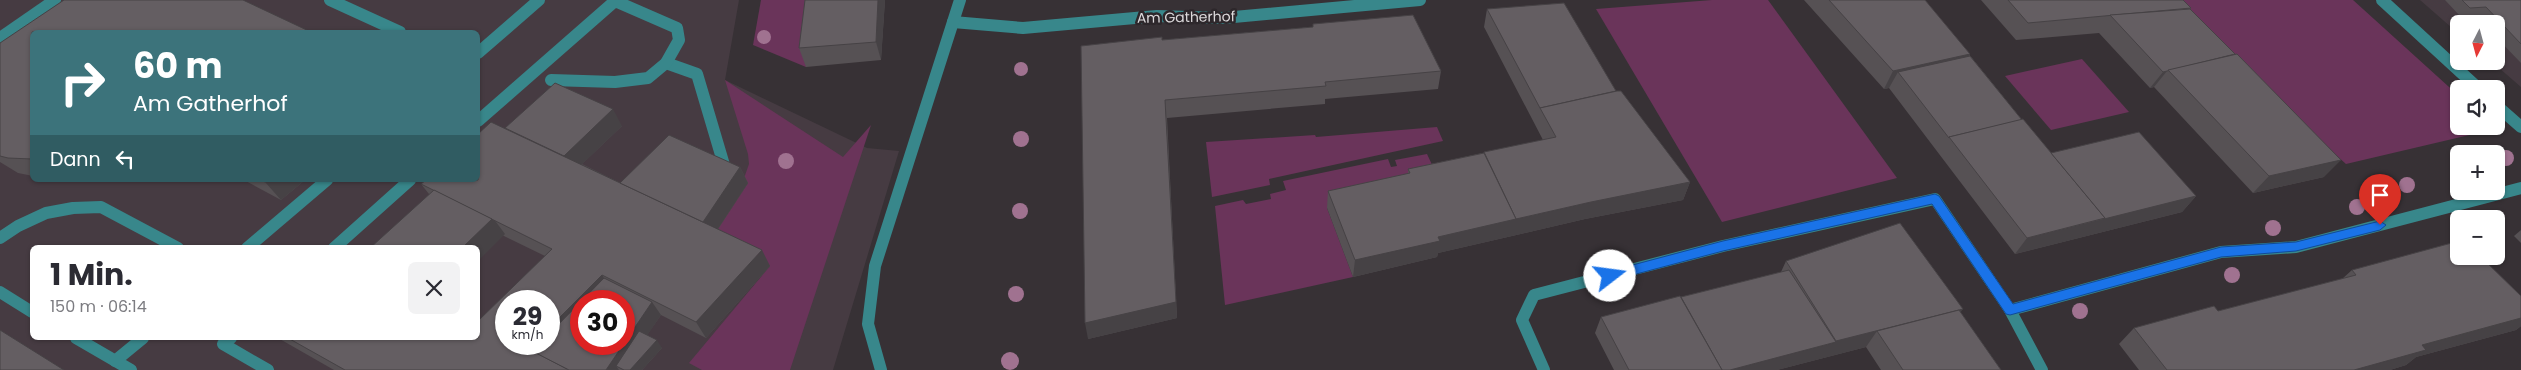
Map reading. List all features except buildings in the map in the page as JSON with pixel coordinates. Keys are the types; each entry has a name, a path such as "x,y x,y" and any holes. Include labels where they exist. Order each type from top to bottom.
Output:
{"street":[{"path":"0,38 55,0"},
{"path":"330,0 396,30"},
{"path":"480,51 539,0"},
{"path":"881,370 868,324 875,266 960,0"},
{"name":"Am Gatherhof","path":"953,22 1023,28 1157,16 1222,18 1420,0"},
{"path":"2382,0 2469,80"},
{"path":"480,119 615,1 677,28 679,40 666,63 648,78 614,82 551,80"},
{"path":"666,63 697,74 724,165 720,171"},
{"path":"2505,112 2521,127"},
{"path":"251,245 325,182"},
{"path":"337,245 408,182"},
{"path":"2010,310 2221,252 2296,246 2521,188"},
{"path":"1544,370 1522,320 1534,295 1723,246 1935,199 2010,310 2042,370"},
{"path":"0,238 18,226 46,213 73,208 101,207 172,245"},
{"path":"0,292 30,311"},
{"path":"79,340 131,370"},
{"path":"115,361 140,340"},
{"path":"228,340 223,344 268,370"}],"shaded area":[{"path":"0,0 739,0 725,80 867,148 899,151 833,370 0,370"},
{"path":"761,0 814,0 806,67 753,45"},
{"path":"1712,0 1768,0 1897,178 1722,222 1596,9"},
{"path":"2164,0 2353,0 2450,88 2450,135 2469,135 2346,164"},
{"path":"2420,0 2521,0 2521,87 2501,70 2505,70 2505,15 2450,15 2450,26"},
{"path":"2082,59 2129,112 2051,130 2005,76"},
{"path":"725,80 843,157 871,125 790,370 702,370 689,363 770,266 712,238 748,183 743,181 749,164 748,154"},
{"path":"1437,127 1443,141 1269,179 1270,185 1212,197 1206,142 1315,135 1316,137"},
{"path":"1427,154 1434,169 1327,208 1353,277 1225,305 1215,206 1243,200 1246,204 1271,199 1270,194 1286,190 1283,181 1388,159 1391,167 1397,166 1395,160"}],"route":[{"path":"1610,276 1723,246 1935,199 2010,310 2221,252 2296,246 2380,225"}]}
